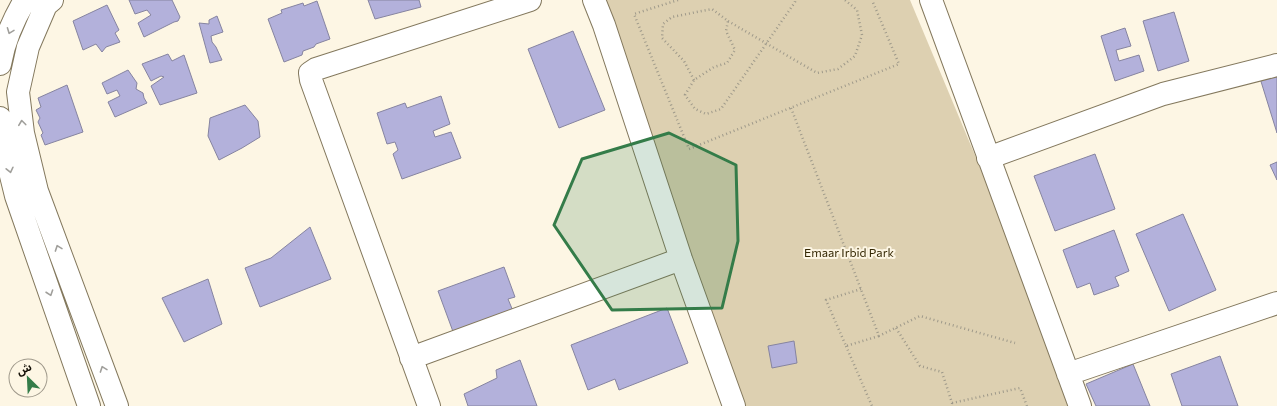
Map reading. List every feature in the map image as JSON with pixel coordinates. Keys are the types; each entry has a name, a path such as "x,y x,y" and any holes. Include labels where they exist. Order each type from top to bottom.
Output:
{"street":[{"path":"0,64 3,50 16,14 25,0"},
{"path":"52,0 46,5 28,47 18,92 24,133 37,191 117,406"},
{"path":"429,406 310,80 310,73 316,69 530,0"},
{"path":"594,0 604,25 681,259 734,406"},
{"path":"931,0 1080,406"},
{"path":"988,158 1163,94 1277,65"},
{"path":"0,118 4,147 16,196 89,406"},
{"path":"411,358 681,259"},
{"path":"1068,374 1277,303"}],"path":[{"path":"678,0 634,14 689,149 900,64 872,0"},
{"path":"728,20 726,31 734,50 727,63 714,67 694,80 685,95 695,109 706,114 721,109 795,1 800,0"},
{"path":"694,80 684,61 662,38 663,24 672,17 712,9 818,73 838,69 855,56 862,34 857,10 846,0"},
{"path":"792,108 879,336"},
{"path":"861,289 826,300 872,406"},
{"path":"846,346 879,336 920,316 1015,343"},
{"path":"896,328 920,366 942,372 953,404 1020,388 1027,406"}],"highlighted area":[{"path":"669,133 736,165 738,241 722,308 612,310 554,225 582,159"}],"green space":[{"name":"Emaar Irbid Park","path":"593,0 910,0 1080,406 742,406"}],"building":[{"path":"129,0 172,0 180,17 178,21 144,37 138,23 151,15 147,10 135,14"},
{"path":"368,0 419,0 421,7 375,19"},
{"path":"317,1 330,39 303,51 302,55 284,62 268,19 282,13 281,10 303,3 304,6"},
{"path":"107,5 119,30 115,33 120,42 106,47 102,52 96,44 83,50 73,21"},
{"path":"1174,12 1189,61 1158,71 1143,21"},
{"path":"217,16 223,32 211,36 212,42 222,60 210,63 199,23 209,24 209,20"},
{"path":"1125,28 1131,46 1116,50 1119,61 1139,55 1144,71 1115,81 1101,36"},
{"path":"573,31 605,110 559,128 528,49"},
{"path":"168,54 172,61 184,55 197,93 160,105 151,86 164,77 161,76 151,81 142,64"},
{"path":"1277,69 1277,133 1259,75"},
{"path":"128,70 137,83 136,89 143,93 147,103 115,117 108,102 120,96 117,90 107,94 102,83"},
{"path":"67,85 83,132 45,145 41,135 43,133 38,122 40,118 36,110 41,107 38,98"},
{"path":"441,96 450,124 433,131 435,137 451,132 461,158 402,179 393,154 398,150 395,142 387,144 377,113 405,103 407,108"},
{"path":"245,105 258,121 260,137 219,160 208,136 210,118"},
{"path":"1095,154 1115,209 1055,231 1034,176"},
{"path":"1277,162 1277,180 1270,165"},
{"path":"1183,214 1216,290 1169,311 1136,234"},
{"path":"310,227 331,279 260,307 245,268 271,258"},
{"path":"1114,230 1129,271 1115,277 1119,286 1094,295 1090,283 1077,288 1063,250"},
{"path":"504,267 515,297 508,299 513,311 455,337 438,291"},
{"path":"208,279 222,324 184,342 162,298"},
{"path":"667,308 688,363 619,390 615,379 588,390 571,345"},
{"path":"794,341 797,363 772,368 768,346"},
{"path":"1220,356 1238,406 1182,406 1171,374"},
{"path":"520,360 537,406 468,406 464,394 497,378 496,370"},
{"path":"1133,364 1150,406 1096,406 1086,384"}]}
